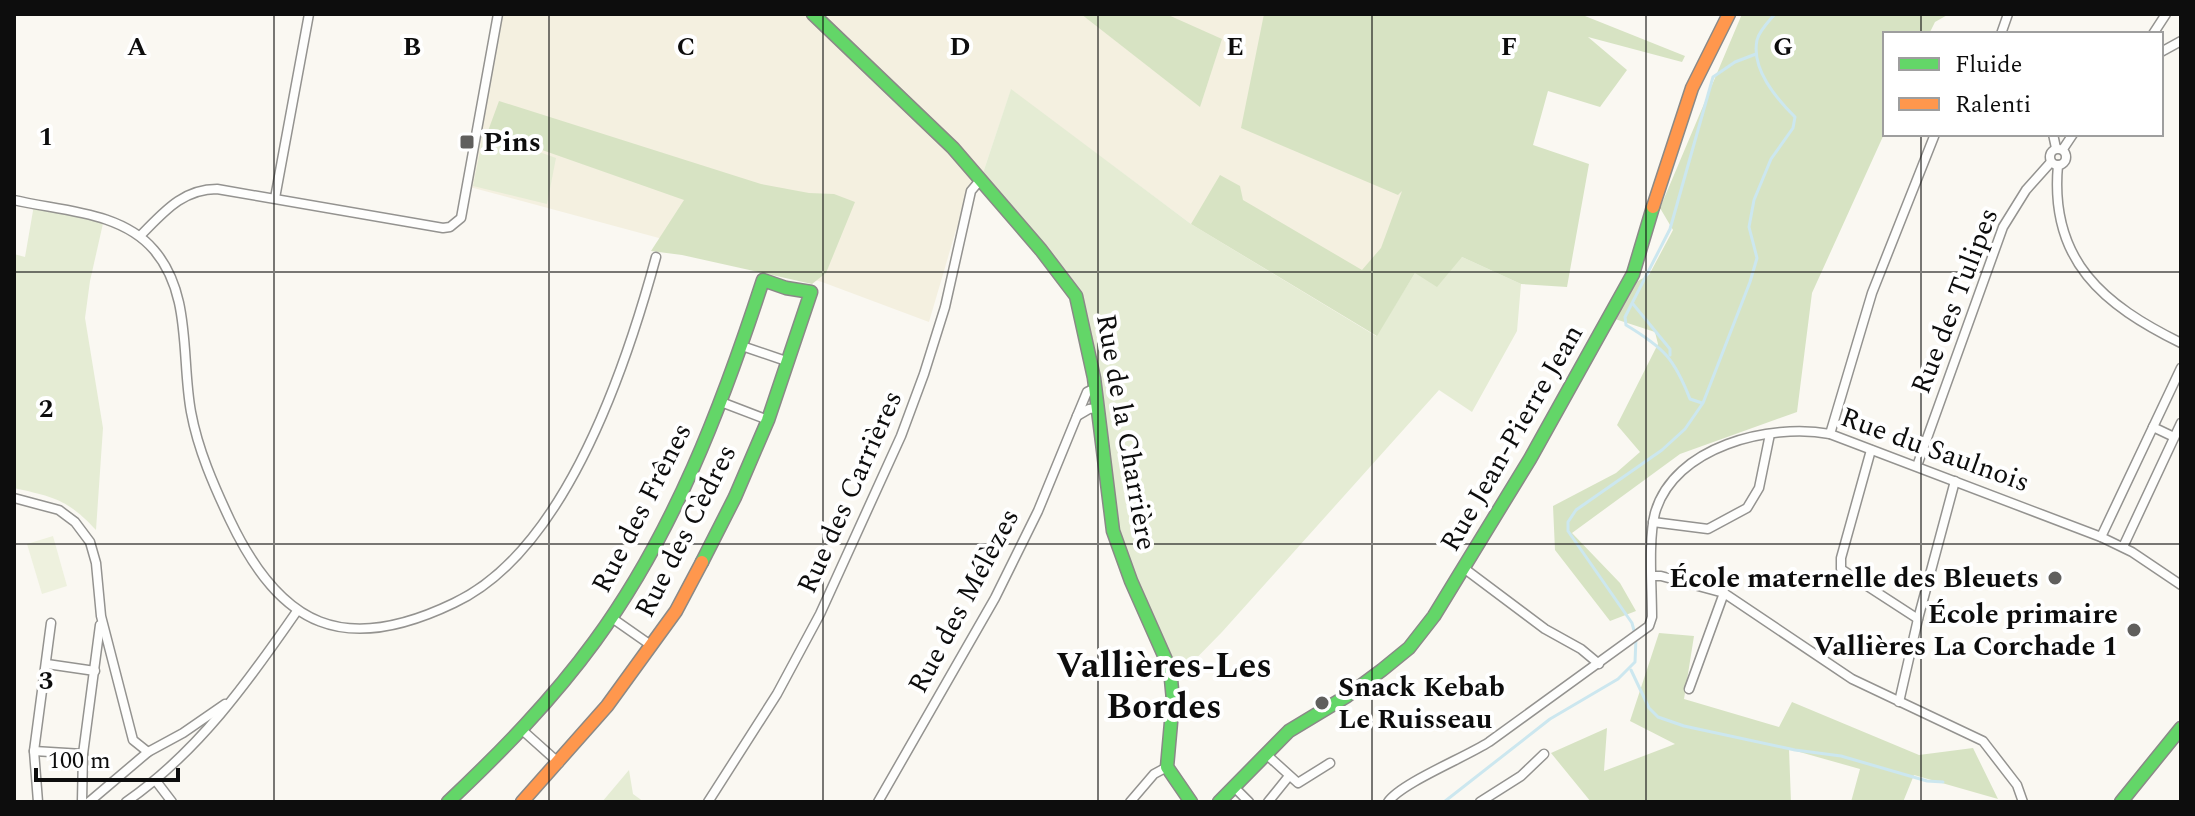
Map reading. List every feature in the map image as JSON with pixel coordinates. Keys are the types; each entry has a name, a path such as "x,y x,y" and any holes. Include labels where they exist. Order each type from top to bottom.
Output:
{"street":[{"path":"275,198 309,14"},
{"path":"140,236 171,205 193,192 217,189 443,228 456,223 461,218 498,14"},
{"name":"Rue de la Charrière","path":"813,14 981,179 1072,289 1078,303 1095,388 1113,531 1171,677 1172,710 1167,767"},
{"name":"Rue Jean-Pierre Jean","path":"1219,802 1289,731 1350,694 1409,648 1465,569 1633,274 1680,120 1692,88 1729,14"},
{"path":"2154,32 2166,14"},
{"path":"2163,51 2181,41"},
{"path":"1830,434 1872,293 1934,136"},
{"path":"2054,136 2066,159 2055,164"},
{"path":"2071,136 2052,154 2067,239 2080,266 2116,306 2144,325 2181,343"},
{"name":"Rue des Tulipes","path":"1917,466 2003,227 2026,190 2055,164"},
{"name":"Rue des Carrières","path":"708,802 784,681 820,614 883,477 924,374 945,307 971,191 981,179"},
{"path":"14,200 104,219 140,236 154,250 166,267 180,302 192,415 208,470 249,556 280,597 297,611 315,620 353,629 423,617 468,595 515,557 537,530 560,495 595,429 630,346 656,257"},
{"name":"Rue des Frênes","path":"449,801 521,729 569,675 612,618 651,553 721,402 763,280"},
{"name":"Rue des Cèdres","path":"522,802 607,706 652,646 682,599 735,497 768,420 811,292 763,280"},
{"path":"742,346 789,362"},
{"path":"2101,537 2181,368"},
{"name":"Rue des Mélèzes","path":"878,802 995,598 1038,511 1082,399 1095,388"},
{"path":"721,402 768,420"},
{"path":"1077,416 1097,408"},
{"path":"2123,547 2181,423"},
{"path":"2153,427 2174,437"},
{"name":"Rue du Saulnois","path":"1599,664 1649,626 1652,617 1653,522 1662,495 1685,467 1715,449 1797,430 1830,434 2101,537 2123,547 2181,585"},
{"path":"1653,522 1708,529 1747,508 1759,488 1771,442 1770,434"},
{"path":"1871,450 1841,558 1841,569 1918,619"},
{"path":"1899,702 1955,481"},
{"path":"14,498 59,510 83,531 90,542 96,563 101,616 133,740 148,752"},
{"path":"1388,802 1400,789 1466,757 1489,742 1599,664 1581,649 1545,629 1465,569"},
{"path":"1652,576 1724,593 1852,679 1983,741 2017,785 2023,802"},
{"path":"1689,689 1724,593"},
{"path":"126,802 156,781 192,748 297,611"},
{"path":"82,802 83,754 101,616"},
{"path":"612,618 652,646"},
{"path":"38,802 34,751 51,623"},
{"path":"97,652 101,649 109,652"},
{"path":"47,664 95,671"},
{"path":"89,802 148,752 213,714 235,695"},
{"path":"2121,802 2181,728"},
{"path":"521,729 559,763"},
{"path":"183,733 192,748"},
{"path":"34,751 83,754"},
{"path":"1480,802 1521,776 1544,754"},
{"path":"1267,755 1295,781 1301,782 1330,763"},
{"path":"1130,802 1154,774 1167,767 1191,802"},
{"path":"1268,802 1289,776"},
{"path":"156,781 172,802"},
{"path":"1235,788 1249,802"}],"shaded area":[{"path":"498,14 1340,14 1404,185 1377,336 1191,224 1011,90 981,179 956,230 929,322 822,282 466,186"}],"green space":[{"path":"1081,14 1166,14 1222,39 1200,107"},
{"path":"1264,14 1580,14 1685,56 1682,62 1588,37 1627,70 1600,107 1548,91 1533,145 1589,164 1567,287 1521,284 1462,257 1437,287 1415,273 1377,336 1191,224 1220,175 1240,186 1243,200 1362,270 1381,248 1402,191 1398,195 1241,128"},
{"path":"1742,14 1949,14 1935,22 1930,32 1883,32 1883,136 1812,293 1797,412 1680,454 1572,533 1620,583 1636,611 1610,621 1555,550 1553,506 1616,473 1640,452 1617,425 1658,344 1655,332 1615,319 1634,283 1649,275 1673,230 1660,208"},
{"path":"1011,89 1191,224 1376,336 1415,273 1462,257 1521,284 1517,331 1472,412 1439,390 1176,679 1118,546 1078,302 981,179"},
{"path":"499,101 761,184 809,193 834,194 855,202 826,273 812,284 651,251 684,200 488,131"},
{"path":"484,132 556,158 547,204 473,186"},
{"path":"34,205 104,219 85,318 103,428 96,530 68,505 14,488 14,254 25,257"},
{"path":"53,536 67,586 42,594 27,544"},
{"path":"1659,633 1694,636 1684,699 1779,727 1792,702 1919,755 1973,748 1998,799 1914,775 1903,802 1851,802 1860,769 1789,749 1791,802 1591,802 1551,753 1607,728 1604,771 1675,744 1630,721"},
{"path":"629,770 633,794 644,802 602,802"}],"waterway":[{"path":"1444,802 1550,719 1618,679 1635,662 1636,638 1632,623 1568,531 1568,522 1576,510 1662,450 1685,429 1703,403 1757,258 1749,227 1754,200 1771,159 1793,128 1795,117 1773,92 1761,72 1756,51 1758,37 1775,14"},
{"path":"1702,403 1690,399 1679,373 1666,355 1626,325 1625,317 1670,229 1713,77 1735,62 1756,54"},
{"path":"1633,304 1670,349 1670,355"},
{"path":"1631,670 1649,708 1658,717 1684,726 1795,750 1841,756 1927,781 1943,782"}],"traffic: fast":[{"path":"813,14 953,148 1041,250 1076,296 1094,378 1113,531 1131,581 1170,669 1173,700 1167,767 1191,802"},
{"path":"1219,802 1289,731 1347,696 1382,670 1409,648 1434,616 1530,459 1633,274 1653,207"},
{"path":"448,802 544,705 579,663 649,557 713,421 763,280 811,292 768,420 735,497 702,562"},
{"path":"2121,802 2181,728"}],"traffic: slow":[{"path":"1653,207 1692,88 1729,14"},
{"path":"522,802 607,706 676,611 702,562"}],"place":[{"name":"Pins","path":"467,142"},
{"name":"École maternelle des Bleuets","path":"2055,578"},
{"name":"École primaire Vallières La Corchade 1","path":"2134,630"},
{"name":"Snack Kebab Le Ruisseau","path":"1322,703"}],"district":[{"name":"Vallières-Les Bordes","path":"1164,686"}]}
